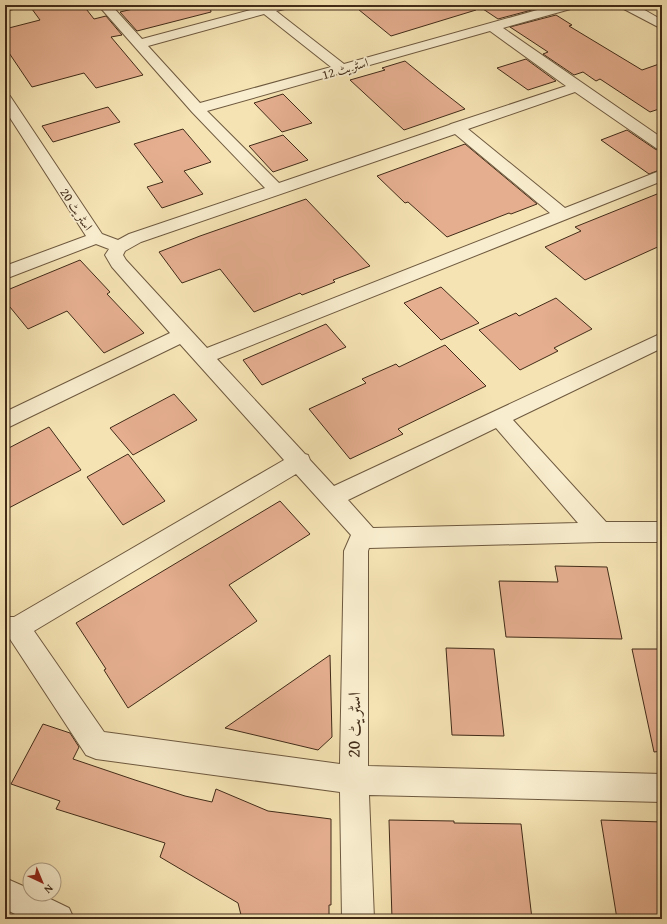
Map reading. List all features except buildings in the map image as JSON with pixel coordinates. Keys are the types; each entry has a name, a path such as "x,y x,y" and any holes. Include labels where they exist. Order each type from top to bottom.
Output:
{"street":[{"path":"5,7 12,5"},
{"path":"104,5 198,110 275,189"},
{"path":"139,44 284,5"},
{"name":"اسٹریٹ 12","path":"198,110 569,5"},
{"path":"627,5 662,25"},
{"path":"267,10 342,69"},
{"path":"492,26 577,87 662,144"},
{"path":"577,87 456,127 135,238 119,247 114,255 118,263 300,461 368,538 600,532 662,532"},
{"name":"اسٹریٹ 20","path":"5,99 96,238 119,247"},
{"path":"456,127 562,214"},
{"path":"204,357 662,175"},
{"path":"5,273 96,238"},
{"path":"5,421 184,334"},
{"path":"332,497 662,340"},
{"path":"499,418 600,532"},
{"path":"300,461 11,628 96,745 354,780 662,788"},
{"name":"اسٹریٹ 20","path":"358,919 354,780 356,546 363,539 368,538"},
{"path":"5,893 58,919"}]}
